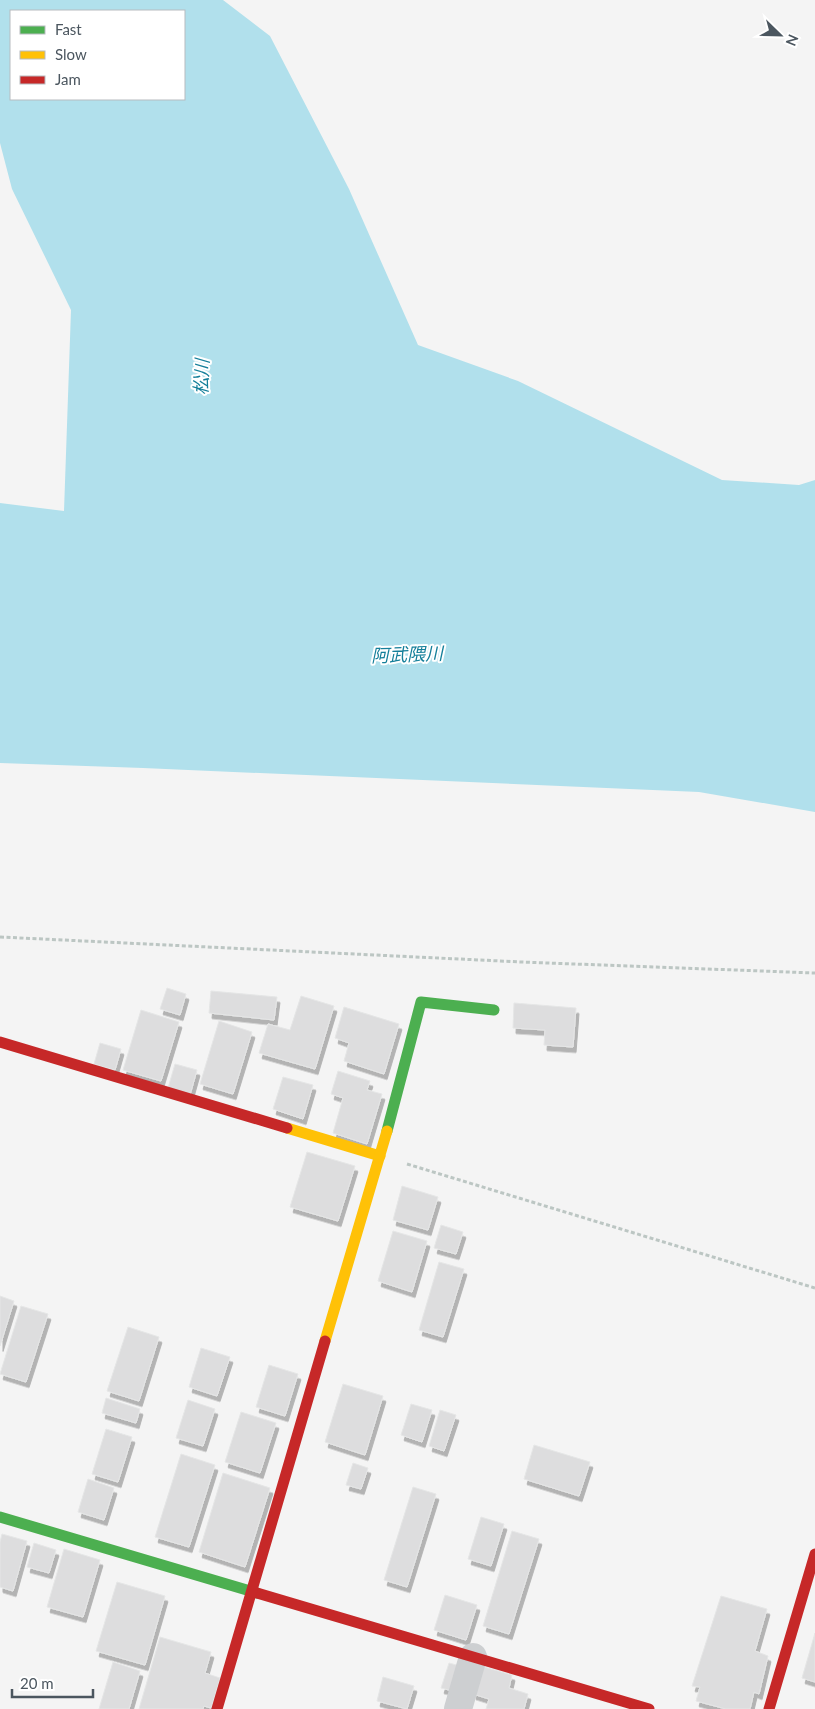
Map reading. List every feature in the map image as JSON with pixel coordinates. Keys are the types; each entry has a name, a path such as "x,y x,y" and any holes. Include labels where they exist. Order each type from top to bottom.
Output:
{"street":[{"path":"217,1709 380,1156 421,1002 494,1010"},
{"path":"0,1042 380,1156"},
{"path":"0,1518 650,1709"},
{"path":"769,1709 815,1554"},
{"path":"458,1709 473,1657"}],"path":[{"path":"0,937 501,961 815,973"},
{"path":"380,1156 815,1288"}],"water":[{"path":"0,0 223,0 270,36 349,189 418,345 518,381 722,480 799,485 815,480 815,812 699,792 0,763 0,503 64,511 71,310 12,189 0,143"}],"building":[{"path":"167,988 186,994 180,1015 160,1009"},
{"path":"211,991 277,997 274,1020 209,1013"},
{"path":"301,996 334,1006 315,1069 259,1053 268,1024 290,1030"},
{"path":"514,1003 576,1008 573,1047 544,1045 545,1030 513,1028"},
{"path":"344,1007 399,1024 384,1074 344,1061 349,1043 335,1038"},
{"path":"141,1010 179,1022 161,1081 123,1070"},
{"path":"219,1021 252,1032 233,1094 200,1084"},
{"path":"100,1043 121,1049 115,1070 94,1064"},
{"path":"175,1064 197,1070 190,1095 168,1088"},
{"path":"338,1071 370,1081 367,1090 382,1094 367,1144 333,1133 343,1098 331,1094"},
{"path":"283,1077 313,1085 303,1119 273,1109"},
{"path":"307,1152 355,1166 338,1221 290,1207"},
{"path":"402,1186 438,1197 428,1230 393,1220"},
{"path":"441,1225 463,1232 456,1254 434,1248"},
{"path":"393,1231 427,1241 412,1292 378,1281"},
{"path":"439,1262 464,1269 443,1337 419,1330"},
{"path":"0,1296 14,1301 0,1346"},
{"path":"21,1306 48,1314 26,1382 0,1374"},
{"path":"128,1327 159,1337 139,1401 107,1391"},
{"path":"201,1348 230,1357 217,1396 189,1387"},
{"path":"269,1365 298,1374 285,1416 256,1407"},
{"path":"343,1384 383,1396 365,1455 325,1442"},
{"path":"106,1398 140,1409 136,1423 102,1413"},
{"path":"188,1400 215,1409 203,1446 176,1438"},
{"path":"411,1404 432,1410 422,1442 401,1435"},
{"path":"440,1410 456,1415 444,1451 429,1446"},
{"path":"241,1412 276,1423 260,1473 225,1462"},
{"path":"106,1429 132,1437 118,1482 92,1474"},
{"path":"534,1445 590,1462 579,1496 524,1479"},
{"path":"181,1454 215,1465 189,1547 155,1537"},
{"path":"353,1463 368,1468 361,1489 346,1485"},
{"path":"223,1473 270,1488 245,1567 199,1552"},
{"path":"88,1479 114,1488 104,1520 78,1512"},
{"path":"413,1487 436,1494 407,1587 384,1580"},
{"path":"481,1517 504,1524 491,1566 468,1559"},
{"path":"512,1531 539,1539 509,1634 483,1626"},
{"path":"2,1534 27,1541 13,1591 0,1587 0,1542"},
{"path":"34,1543 56,1550 49,1573 27,1567"},
{"path":"64,1549 100,1560 83,1617 47,1607"},
{"path":"117,1582 165,1596 145,1665 96,1651"},
{"path":"445,1595 477,1605 466,1640 434,1630"},
{"path":"721,1596 767,1609 755,1651 768,1656 759,1694 754,1692 750,1709 726,1709 696,1701 700,1687 692,1686"},
{"path":"815,1633 815,1682 802,1678"},
{"path":"160,1637 211,1652 205,1673 220,1678 211,1708 204,1706 203,1709 139,1709"},
{"path":"113,1662 140,1671 129,1709 99,1709"},
{"path":"449,1663 460,1666 453,1691 441,1688"},
{"path":"481,1666 512,1675 509,1688 528,1694 524,1709 486,1709 489,1699 473,1694"},
{"path":"383,1677 414,1686 407,1709 377,1701"}],"traffic: fast":[{"path":"387,1131 421,1002 494,1010"},
{"path":"0,1517 257,1593"}],"traffic: slow":[{"path":"287,1128 380,1156"},
{"path":"325,1341 387,1131"}],"traffic: jam":[{"path":"0,1042 287,1128"},
{"path":"217,1709 325,1341"},
{"path":"769,1709 815,1554"},
{"path":"257,1593 649,1709"}],"water label":[{"name":"松川","path":"201,377"},
{"name":"阿武隈川","path":"407,654"}]}
